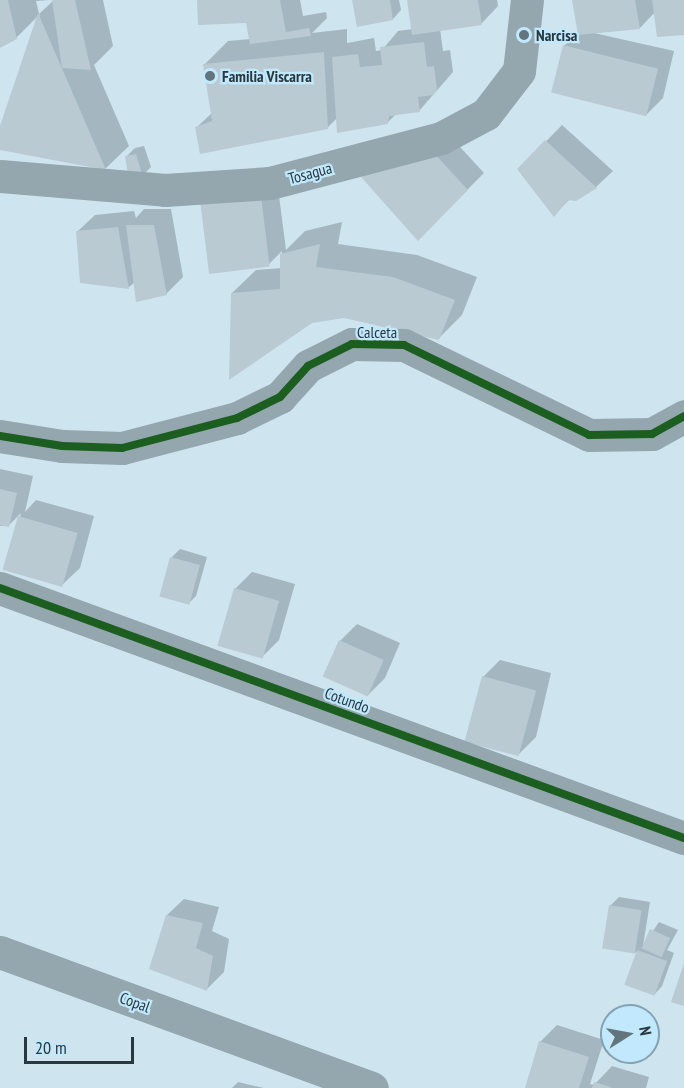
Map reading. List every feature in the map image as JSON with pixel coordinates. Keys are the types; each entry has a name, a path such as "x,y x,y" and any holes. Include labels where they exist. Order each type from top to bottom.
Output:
{"street":[{"name":"Tosagua","path":"0,176 165,190 270,183 441,138 486,114 519,71 527,0"},
{"name":"Calceta","path":"0,436 62,446 122,447 237,418 280,397 308,366 352,344 404,345 589,435 652,434 684,416"},
{"name":"Cotundo","path":"0,588 684,838"},
{"name":"Copal","path":"0,952 372,1088"}],"building":[{"path":"0,0 8,0 17,39 0,48"},
{"path":"52,0 75,0 91,70 62,68"},
{"path":"197,0 280,0 286,32 309,28 311,36 250,44 246,23 198,25"},
{"path":"352,0 390,0 393,20 357,27"},
{"path":"407,0 478,0 482,25 412,35"},
{"path":"572,0 635,0 640,29 578,35"},
{"path":"652,0 684,0 684,35 657,37"},
{"path":"38,13 106,170 0,150 0,126"},
{"path":"424,42 427,67 434,66 437,90 433,95 418,97 420,112 389,116 388,124 337,133 332,57 358,54 360,67 382,65 380,47"},
{"path":"563,45 658,69 646,116 551,93"},
{"path":"324,52 328,129 200,154 195,127 212,121 203,64"},
{"path":"545,140 597,188 576,201 568,200 554,217 517,169"},
{"path":"432,151 468,190 418,241 361,177"},
{"path":"136,154 143,177 130,187 125,156"},
{"path":"261,196 270,266 209,274 200,203"},
{"path":"126,225 154,225 167,295 136,302"},
{"path":"118,227 129,289 80,283 76,231"},
{"path":"320,244 316,267 393,277 455,300 439,340 344,318 312,323 229,380 231,293 280,289 280,254"},
{"path":"0,489 17,493 9,527 0,525"},
{"path":"18,516 78,533 62,587 3,570"},
{"path":"170,557 200,565 189,605 159,597"},
{"path":"234,588 279,601 263,659 217,646"},
{"path":"339,640 384,660 367,696 323,677"},
{"path":"482,676 536,690 518,756 464,742"},
{"path":"609,905 642,910 635,954 602,948"},
{"path":"166,915 203,923 196,948 213,956 207,991 149,969"},
{"path":"650,929 670,938 662,957 641,948"},
{"path":"637,950 667,961 654,996 624,985"},
{"path":"684,963 684,1006 671,1002"},
{"path":"539,1041 589,1057 579,1088 525,1088"},
{"path":"594,1082 611,1087 611,1088 592,1088"}],"cycle path":[{"path":"0,436 62,446 122,448 237,418 280,397 308,366 352,344 404,345 589,435 652,434 684,416"},
{"path":"0,588 684,838"}],"place":[{"name":"Narcisa","path":"524,35"},
{"name":"Familia Viscarra","path":"210,76"}]}
